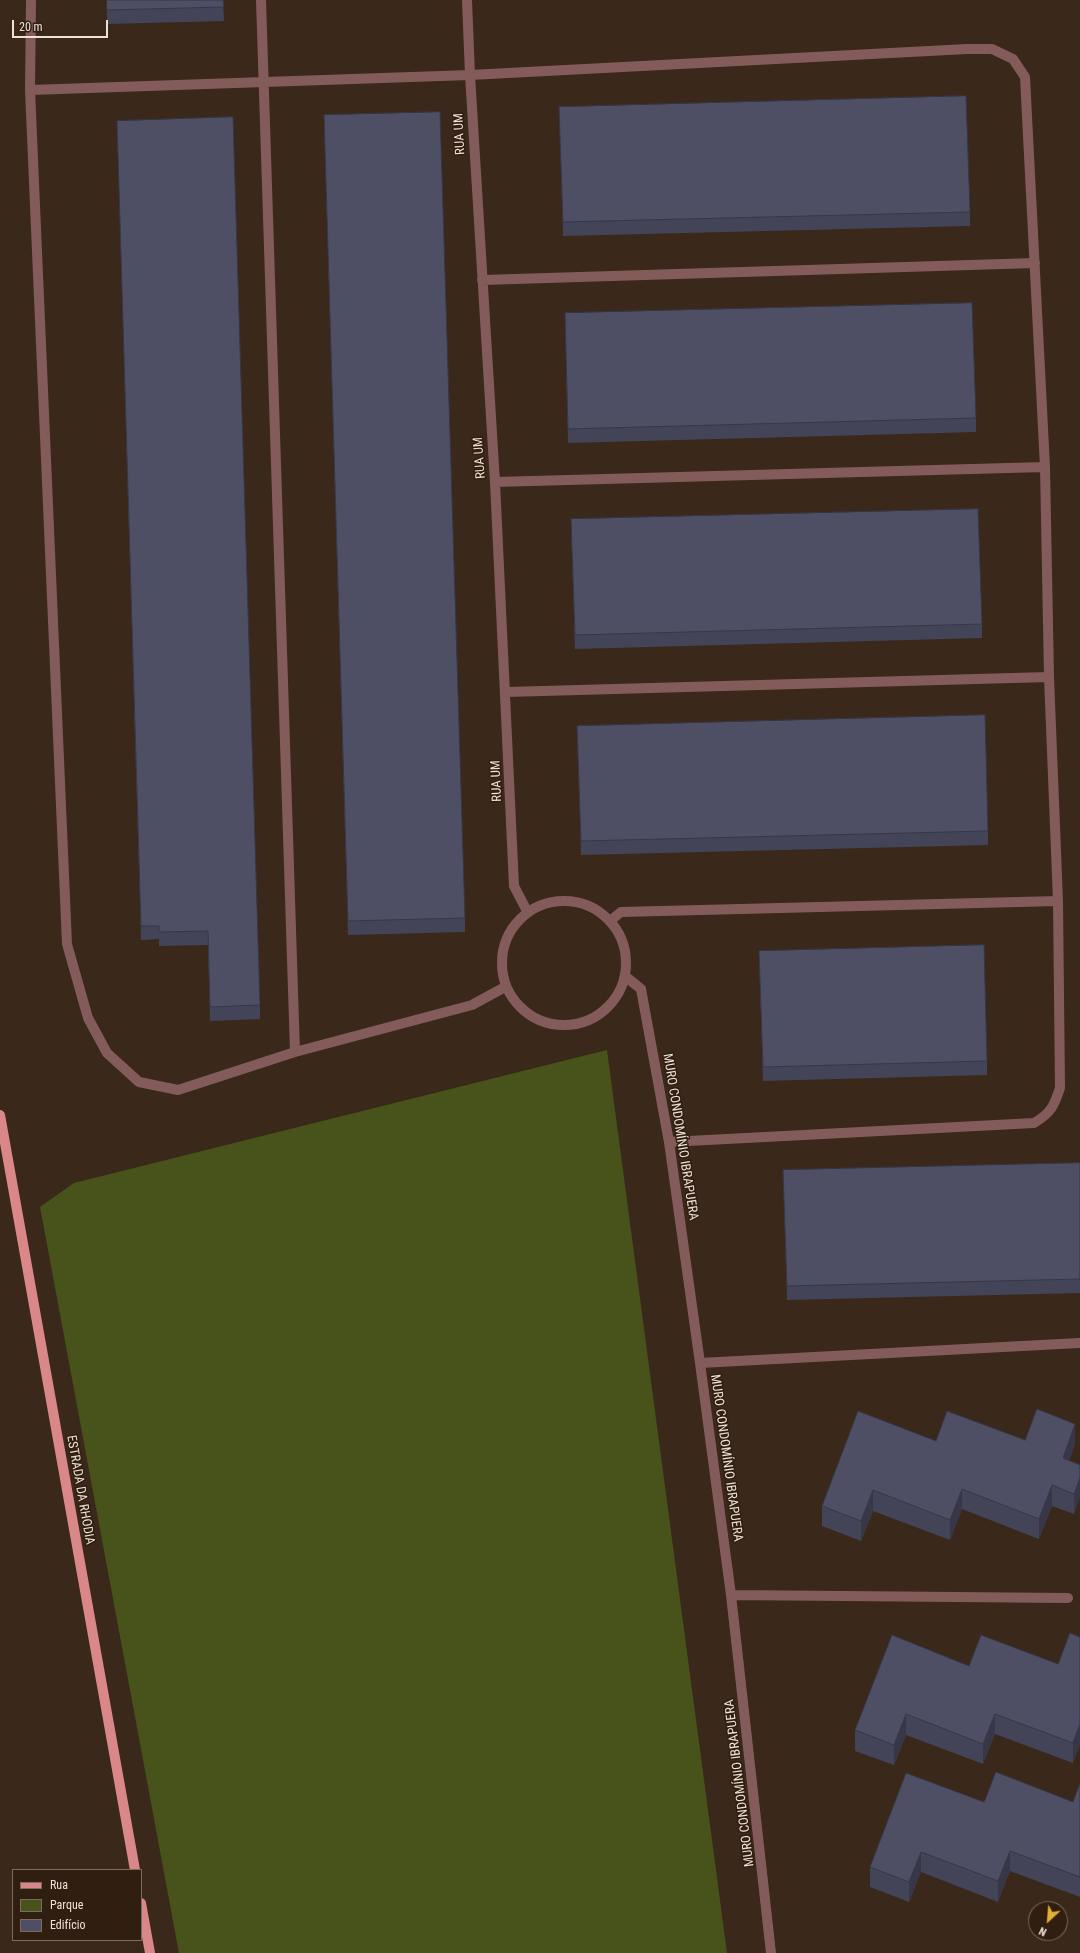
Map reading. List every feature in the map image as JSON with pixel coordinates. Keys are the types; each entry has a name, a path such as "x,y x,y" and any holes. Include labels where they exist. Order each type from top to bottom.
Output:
{"main road":[{"name":"ESTRADA DA RHODIA","path":"0,1115 135,1869"},
{"path":"142,1909 150,1953"}],"street":[{"path":"31,0 30,90 67,944 91,1024 107,1053 140,1082 178,1090 295,1052 472,1005 505,987"},
{"path":"261,0 295,1052"},
{"name":"RUA UM","path":"467,0 470,75 495,482 514,886 527,911"},
{"path":"30,90 470,75 992,49 1013,59 1025,77 1045,468 1050,677 1058,901 1060,1088 1055,1104 1047,1115 1034,1123 669,1142"},
{"path":"482,280 1035,263"},
{"path":"495,482 1045,468"},
{"path":"506,692 1050,677"},
{"path":"570,900 592,907 610,921 621,937 626,957 625,976 616,997 601,1013 580,1024 558,1026 536,1020 518,1006 505,987 500,960 508,932 527,911 547,902 570,900"},
{"path":"610,921 621,912 1058,901"},
{"name":"MURO CONDOMÍNIO IBRAPUERA","path":"625,976 641,989 669,1142 731,1595 771,1953"},
{"path":"700,1363 1079,1343"},
{"path":"731,1595 1068,1598"}],"green space":[{"path":"607,1050 727,1953 179,1953 40,1207 74,1183"}],"building":[{"path":"107,0 223,0 224,7 107,10"},
{"path":"966,96 970,212 563,222 559,107"},
{"path":"440,112 465,918 348,921 324,115"},
{"path":"233,117 260,1005 210,1007 208,931 159,932 159,926 141,926 117,121"},
{"path":"972,303 976,418 568,429 565,313"},
{"path":"978,509 982,624 575,635 571,519"},
{"path":"985,715 988,831 581,841 577,726"},
{"path":"984,945 987,1061 763,1067 759,951"},
{"path":"1080,1163 1080,1279 787,1286 783,1170"},
{"path":"1037,1409 1075,1424 1063,1458 1080,1465 1080,1478 1074,1494 1052,1485 1039,1519 962,1489 950,1520 873,1490 861,1521 822,1506 858,1411 936,1441 947,1411 1025,1440"},
{"path":"1070,1633 1080,1637 1080,1724 1073,1743 995,1714 983,1744 906,1714 894,1745 855,1730 892,1635 969,1666 981,1635 1058,1664"},
{"path":"996,1772 1073,1802 1080,1783 1080,1877 1010,1851 998,1881 921,1852 909,1882 870,1867 906,1773 984,1802"}]}
